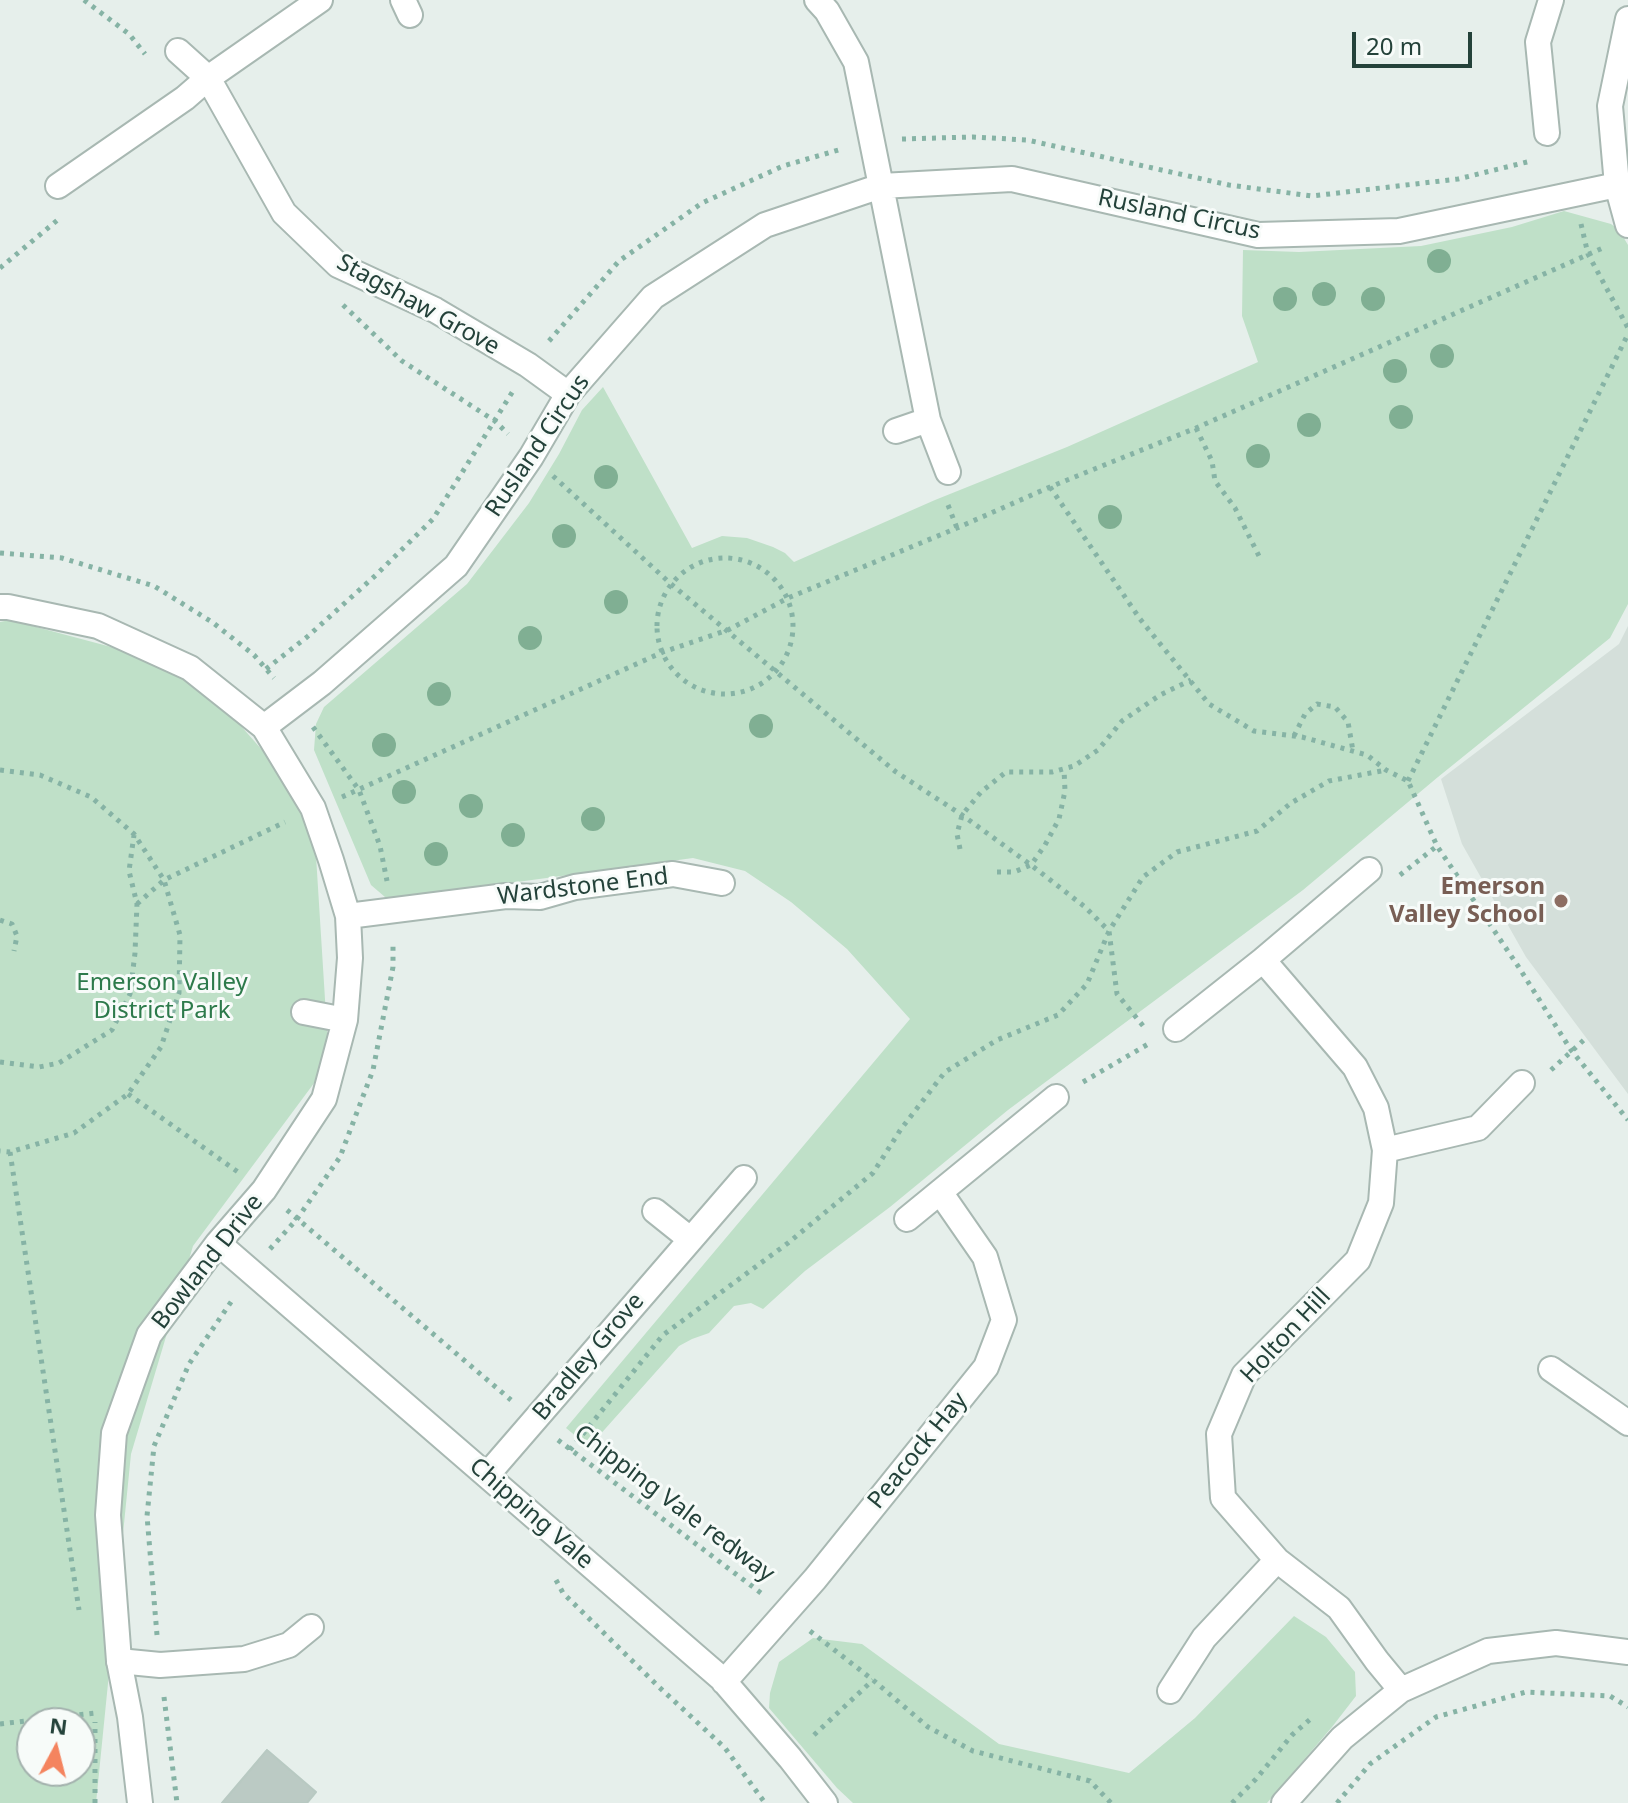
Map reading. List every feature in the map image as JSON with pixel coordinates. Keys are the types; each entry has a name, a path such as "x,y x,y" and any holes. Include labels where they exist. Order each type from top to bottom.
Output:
{"street":[{"path":"58,186 320,0"},
{"path":"1547,133 1538,42 1551,0"},
{"path":"828,4 856,62 928,420 948,472"},
{"path":"1621,234 1610,106 1628,19"},
{"name":"Stagshaw Grove","path":"178,51 208,78 284,213 338,265 435,310 528,365 568,394"},
{"name":"Rusland Circus","path":"264,727 322,683 456,566 531,457 568,394 653,297 765,225 881,186 1012,179 1258,235 1399,231 1617,185"},
{"path":"896,431 928,420"},
{"path":"0,607 98,626 190,668 264,727"},
{"name":"Bowland Drive","path":"140,1803 130,1717 119,1661 108,1515 114,1433 149,1335 218,1243 264,1190 324,1099 345,1020 350,958 348,916 313,808 264,727"},
{"path":"1165,1034 1263,960 1369,870"},
{"name":"Wardstone End","path":"348,916 506,896 540,897 575,887 673,874 722,883"},
{"name":"Holton Hill","path":"1263,960 1355,1067 1376,1108 1385,1150 1381,1203 1358,1260 1244,1375 1219,1434 1223,1498 1277,1560 1339,1608 1401,1690"},
{"path":"304,1012 345,1020"},
{"path":"1385,1150 1478,1128 1522,1083"},
{"path":"907,1219 1056,1097"},
{"name":"Bradley Grove","path":"487,1475 744,1178"},
{"name":"Peacock Hay","path":"724,1682 787,1612 986,1367 1004,1320 985,1257 940,1192"},
{"path":"655,1211 690,1239"},
{"name":"Chipping Vale","path":"218,1243 724,1682 790,1758 824,1803"},
{"path":"1551,1369 1628,1423"},
{"path":"1170,1691 1204,1638 1277,1560"},
{"path":"119,1661 160,1665 244,1659 289,1645 311,1627"},
{"path":"1284,1803 1342,1738 1401,1690 1488,1651 1556,1643 1628,1652"}],"path":[{"path":"266,669 307,637 433,519 528,365 619,261 702,203 783,166 873,140 973,137 1027,140 1229,185 1312,196 1458,179 1535,160"},
{"path":"0,268 67,212 58,186"},
{"path":"1408,781 1628,331 1588,254 1573,195"},
{"path":"137,904 164,880 313,808 663,652 728,630 788,598 1196,428 1588,254 1621,234"},
{"path":"1196,428 1212,461 1215,481 1235,508 1259,556"},
{"path":"531,457 671,584 896,772 1031,865 1085,907 1109,931 1117,994 1165,1034 1056,1097"},
{"path":"1050,487 1140,619 1209,704 1254,731 1294,736 1367,755 1386,770 1408,781 1437,846 1571,1050 1628,1120"},
{"path":"0,553 62,558 154,586 212,622 254,655 296,703 359,790 380,846 394,912 393,967 373,1070 340,1157 297,1219 251,1271 189,1364 154,1446 147,1516 160,1665 177,1803"},
{"path":"734,558 756,565 775,579 788,598 793,617 793,637 787,655 776,671 758,685 737,692 714,693 693,686 675,671 663,652 658,635 662,600 671,584 689,568 710,559 734,558"},
{"path":"960,849 957,834 962,815 981,792 1006,772 1052,772 1074,766 1098,750 1122,721 1160,695 1191,680"},
{"path":"1294,736 1305,714 1317,704 1335,707 1348,722 1353,751"},
{"path":"997,872 1014,872 1031,865 1045,845 1059,819 1065,791 1064,769"},
{"path":"0,770 40,775 91,797 134,834 164,880 180,935 179,993 161,1047 128,1094 74,1133 10,1152 0,1151"},
{"path":"570,1450 663,1335 788,1243 873,1173 901,1129 945,1072 997,1040 1058,1015 1087,984 1109,931 1143,877 1177,852 1257,831 1291,803 1329,781 1386,770"},
{"path":"0,1062 39,1067 59,1063 112,1030 130,994 135,953 137,904 129,871 134,834"},
{"path":"0,920 12,924 17,936 14,951"},
{"path":"1522,1083 1546,1075 1586,1038"},
{"name":"Chipping Vale redway","path":"128,1094 264,1190 570,1450 787,1612 928,1727 973,1751 1090,1781 1111,1803"},
{"path":"10,1152 81,1620"},
{"path":"552,1573 563,1593 725,1748 765,1803"},
{"path":"790,1758 873,1680"},
{"path":"1337,1803 1370,1764 1436,1717 1526,1692 1610,1696 1628,1707"},
{"path":"0,1724 95,1713 95,1803"}],"shaded area":[{"name":"Emerson Valley School","path":"1628,626 1628,1094 1526,957 1462,844 1441,779 1619,644"}],"green space":[{"path":"1564,211 1611,224 1619,230 1628,245 1628,604 1610,638 1303,890 1008,1110 890,1207 805,1271 763,1309 751,1303 734,1306 709,1333 679,1346 589,1447 566,1428 910,1019 847,949 791,902 745,871 693,858 400,898 385,897 371,885 314,750 316,724 324,707 467,584 529,503 582,410 603,387 692,548 722,536 747,538 785,553 794,562 935,500 1067,447 1258,362 1242,316 1243,250 1299,252 1421,246 1512,227"},
{"name":"Emerson Valley District Park","path":"10,620 190,668 313,808 329,1063 193,1246 131,1454 96,1803 0,1803 0,622"},
{"path":"1294,1616 1326,1637 1355,1672 1356,1696 1267,1803 853,1803 769,1708 779,1662 813,1638 862,1644 999,1744 1129,1773 1195,1718"}],"building":[{"path":"267,1750 316,1792 307,1803 222,1803"}],"place":[{"name":"Emerson Valley School","path":"1561,901"}]}
